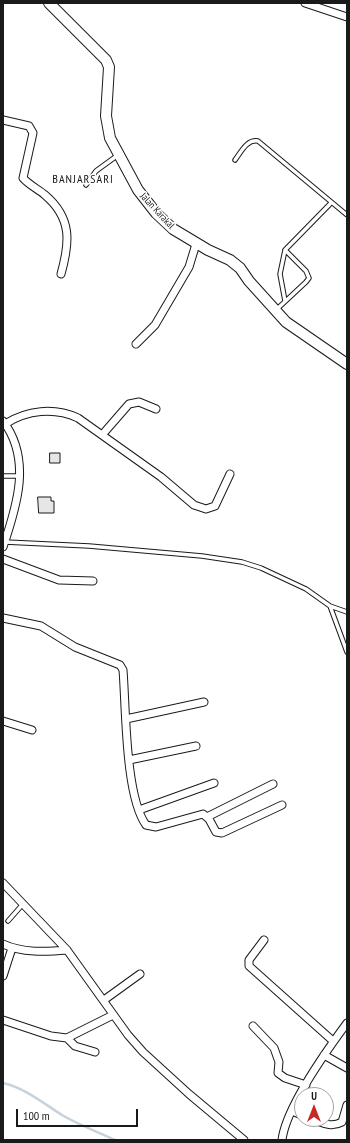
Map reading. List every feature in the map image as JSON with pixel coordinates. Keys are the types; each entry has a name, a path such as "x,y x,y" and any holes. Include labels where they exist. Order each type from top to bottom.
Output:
{"main road":[{"name":"Jalan Karakal","path":"49,3 106,60 109,76 107,126 110,138 138,190 156,213 173,229 196,244 230,260 240,268 286,322 347,364"}],"street":[{"path":"305,3 347,17"},
{"path":"3,120 29,126 32,129 33,132 23,178 46,196 63,214 67,227 68,252 61,274"},
{"path":"136,344 155,325 189,267 196,244"},
{"path":"102,436 129,404 139,402 156,409"},
{"path":"4,544 21,476 19,456 4,422 27,414 60,411 78,418 161,477 194,505 206,509 215,506 230,474"},
{"path":"3,559 59,580 93,581"},
{"path":"3,618 41,626 75,647 120,665 123,670 132,784 139,810 146,824 156,827 203,814 207,817 214,829 219,833 222,833 282,805"},
{"path":"126,719 204,702"},
{"path":"3,721 32,730"},
{"path":"129,760 196,746"},
{"path":"139,810 214,783"},
{"path":"207,817 273,784"},
{"path":"3,883 24,903 66,950 104,1000 113,1015 143,1052 189,1094 244,1140"},
{"path":"264,940 249,960 249,966 334,1041"},
{"path":"3,944 12,948 28,951 66,950"},
{"path":"3,976 12,948"},
{"path":"104,1000 140,974"},
{"path":"3,1020 51,1036 67,1038 113,1015"},
{"path":"282,1140 286,1122 306,1085 324,1055 347,1023"},
{"path":"253,1026 274,1048 279,1062 278,1073 285,1078 306,1085"},
{"path":"67,1038 75,1046 95,1052"},
{"path":"324,1055 347,1068"},
{"path":"334,1125 337,1125 342,1122 347,1105"}],"lane":[{"path":"235,160 247,143 251,140 258,141 347,215"},
{"path":"86,185 96,171 118,155"},
{"path":"285,301 280,274 285,250 331,203"},
{"path":"275,310 309,278 306,271 285,250"},
{"path":"3,476 21,476"},
{"path":"4,544 89,546 202,556 242,562 261,568 306,589 330,606 347,612"},
{"path":"330,606 347,652"},
{"path":"8,921 24,903"}],"building":[{"path":"50,453 60,453 60,463 50,463"},
{"path":"38,497 51,497 51,501 54,501 54,513 39,513"}],"waterway":[{"path":"3,1083 19,1088 68,1119 115,1140"}],"district":[{"name":"BANJARSARI","path":"83,180"}]}
